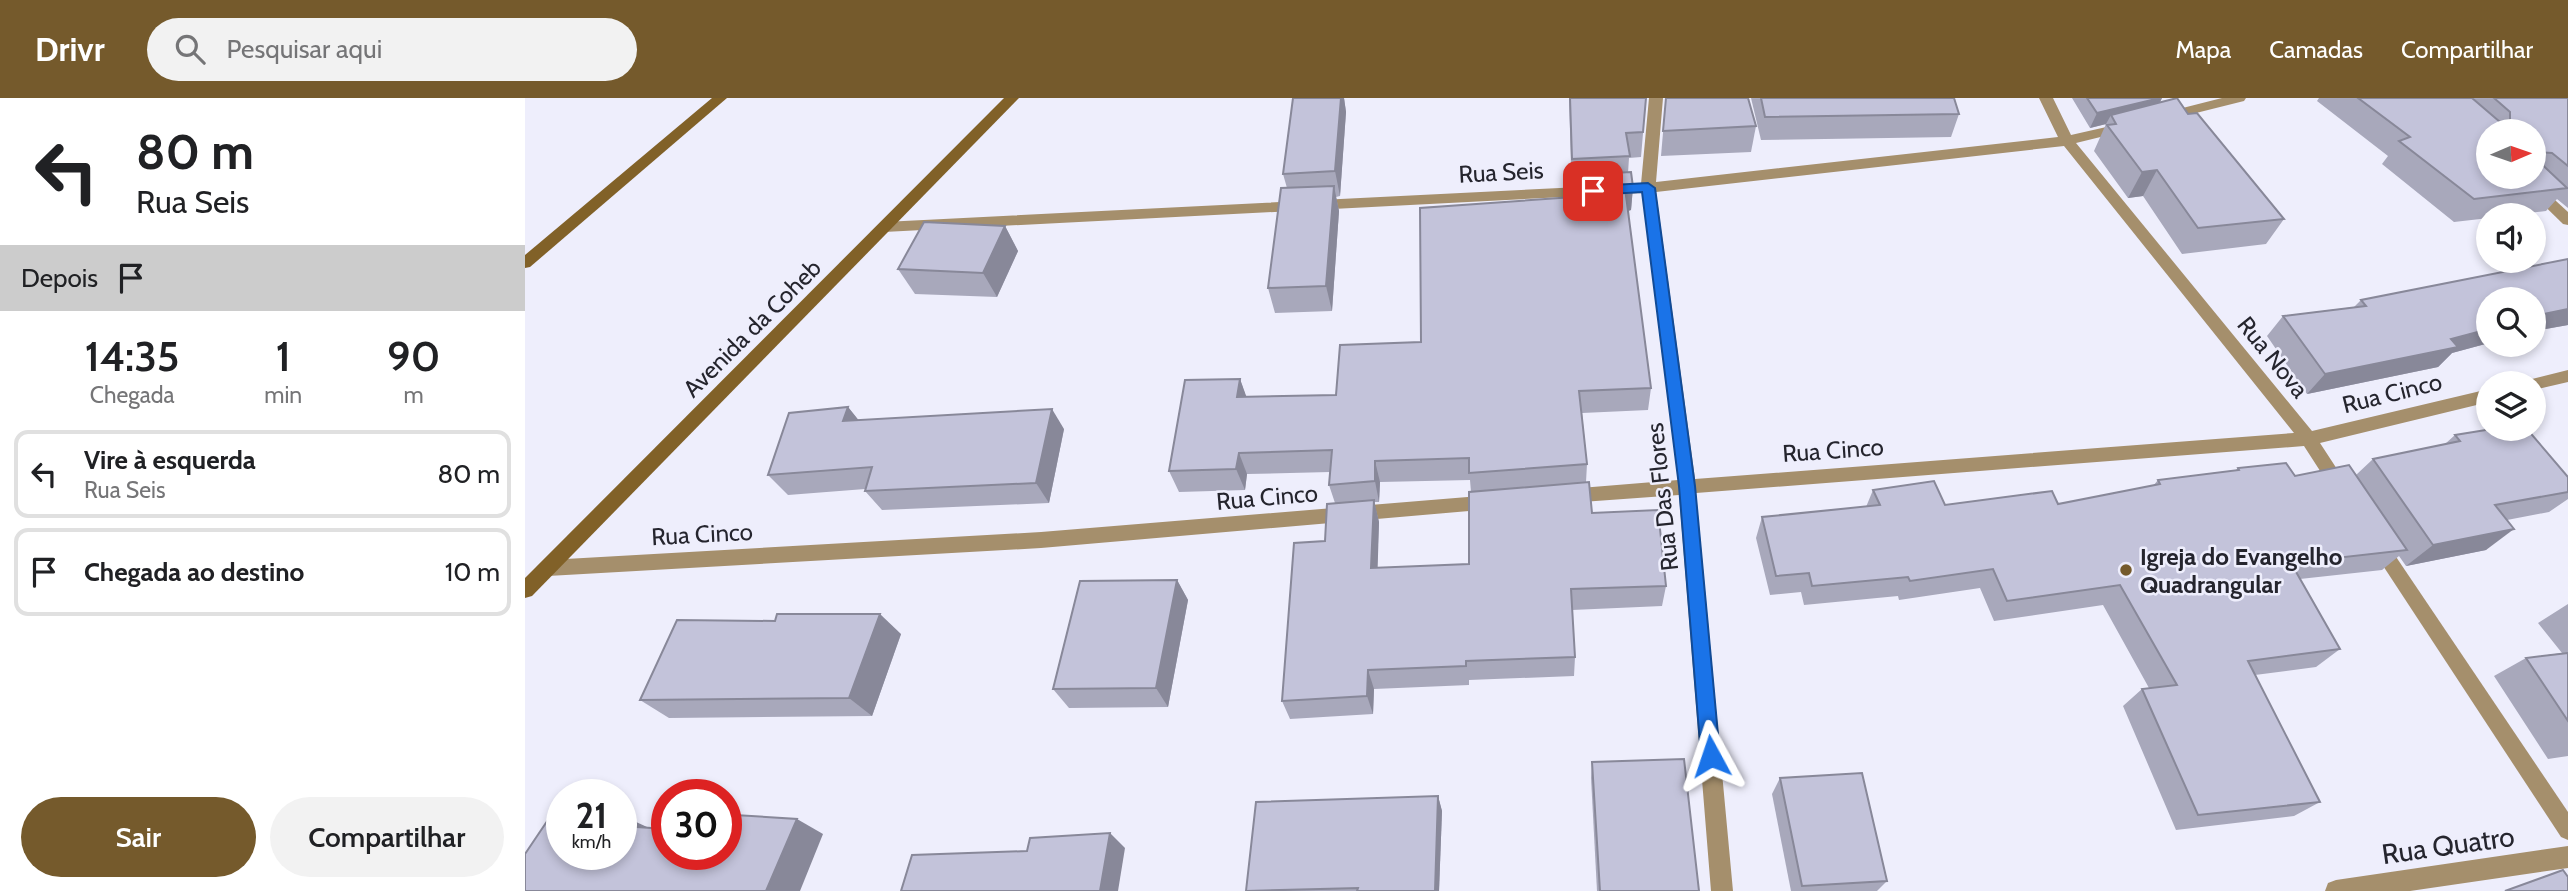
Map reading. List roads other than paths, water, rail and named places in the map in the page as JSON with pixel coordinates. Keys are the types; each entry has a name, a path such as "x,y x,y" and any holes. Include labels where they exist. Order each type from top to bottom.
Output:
{"main road":[{"path":"525,263 720,98"},
{"name":"Avenida da Coheb","path":"525,590 1012,98"}],"street":[{"name":"Rua Das Flores","path":"1656,98 1648,188 1687,486 1722,891"},
{"name":"Rua Nova","path":"2046,98 2067,141 2308,439 2354,508"},
{"name":"Rua Seis","path":"884,227 1648,188 2067,141 2239,98"},
{"path":"2535,189 2568,220"},
{"path":"2546,381 2568,376"},
{"name":"Rua Cinco","path":"1549,498 2308,439 2476,398"},
{"name":"Rua Cinco","path":"548,568 1041,540 1508,501"},
{"path":"2369,531 2568,830"},
{"name":"Rua Quatro","path":"2336,891 2568,857"}],"place":[{"name":"Igreja do Evangelho Quadrangular","path":"2126,570"}]}
